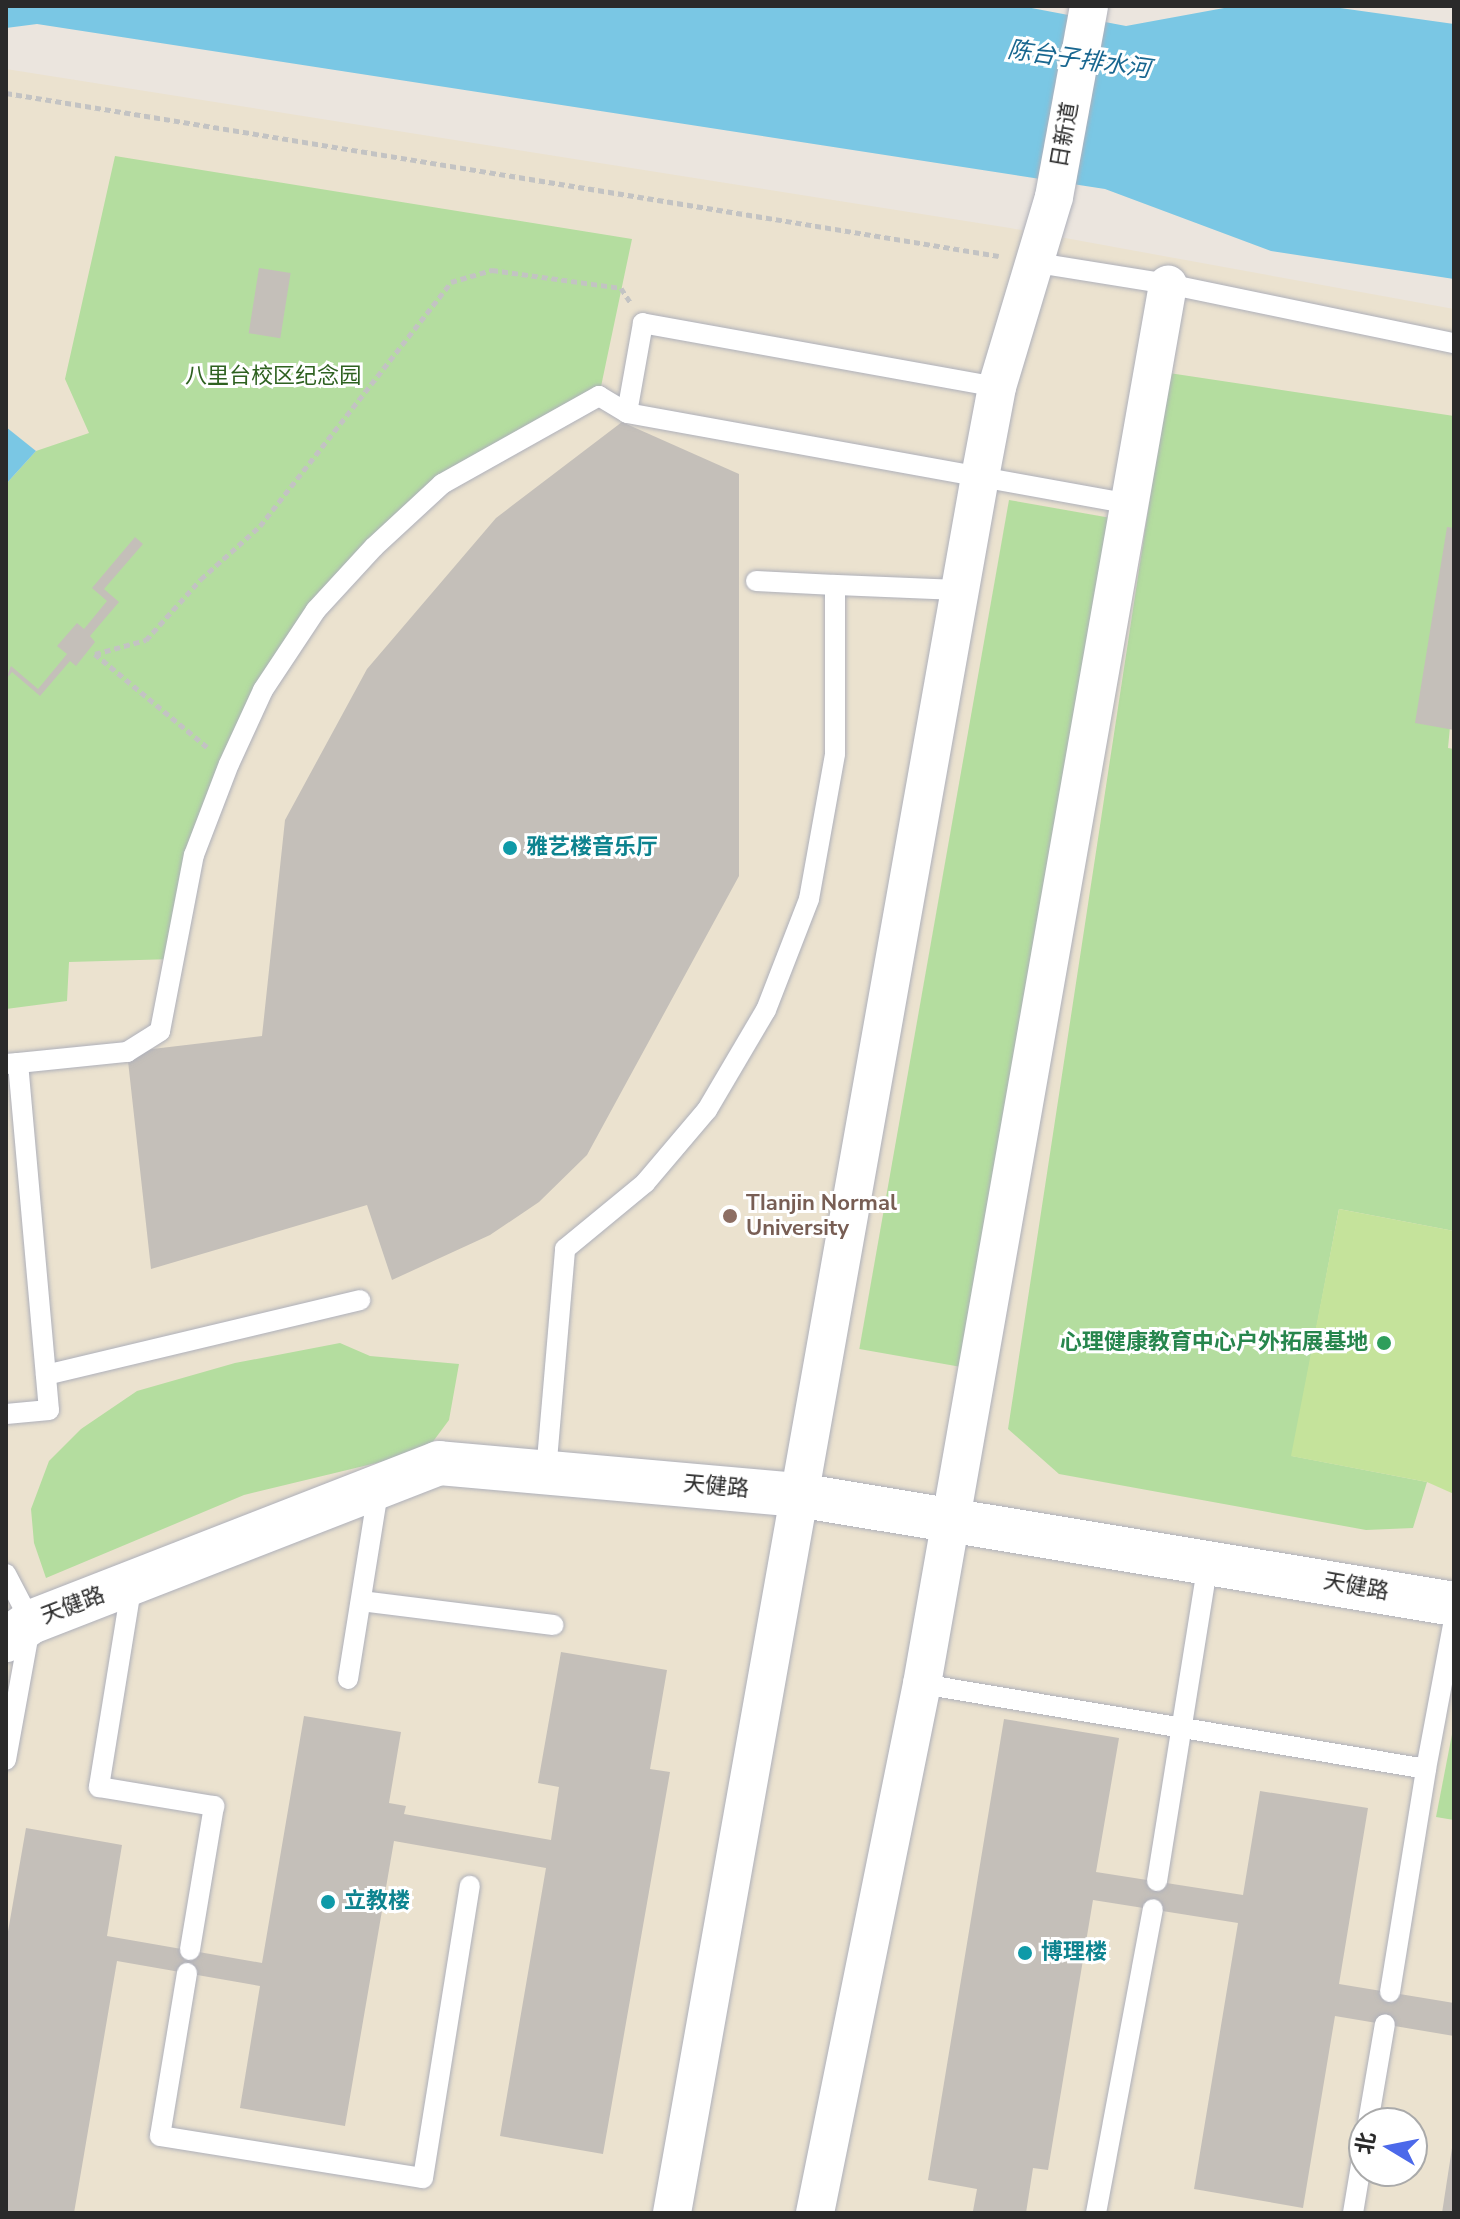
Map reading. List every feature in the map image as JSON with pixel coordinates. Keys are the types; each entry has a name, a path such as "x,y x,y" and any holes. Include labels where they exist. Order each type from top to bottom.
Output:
{"street":[{"name":"日新道","path":"672,2213 997,387 1031,262 1054,197 1089,6"},
{"path":"815,2213 922,1684 1168,284"},
{"name":"天健路","path":"18,1631 439,1463 798,1495 1454,1604"}],"lane":[{"path":"1031,262 1168,284 1454,343"},
{"path":"627,413 643,323 997,387"},
{"path":"6,1414 49,1410 12,1064 127,1052 160,1031 194,855 229,764 263,690 316,610 374,547 442,484 599,396 627,413 1130,504"},
{"path":"756,581 960,590"},
{"path":"546,1472 565,1249 645,1183 707,1110 766,1010 809,899 835,754 835,585"},
{"path":"46,1375 360,1300"},
{"path":"348,1679 379,1486"},
{"path":"1157,1881 1208,1562"},
{"path":"6,1574 18,1631 6,1760"},
{"path":"132,1583 99,1787 214,1806 190,1950"},
{"path":"361,1601 554,1625"},
{"path":"1390,1992 1454,1620"},
{"path":"922,1684 1426,1769"},
{"path":"187,1973 160,2136 423,2178 470,1886"},
{"path":"1096,2213 1153,1909"},
{"path":"1371,2107 1385,2024"},
{"path":"1353,2213 1357,2187"}],"path":[{"path":"6,93 1031,262"},
{"path":"229,764 95,654 146,640 260,526 451,282 492,270 621,288 643,323"}],"shaded area":[{"name":"TIanjin Normal University","path":"6,69 1010,228 1454,309 1454,2213 6,2213"}],"green space":[{"name":"八里台校区纪念园","path":"115,156 632,239 599,396 442,484 316,610 229,764 174,959 69,962 67,1001 6,1009 6,484 36,451 89,433 65,379"},
{"path":"1169,373 1454,416 1454,684 1448,748 1454,749 1454,1231 1339,1209 1292,1456 1427,1482 1413,1528 1366,1530 1059,1474 1008,1429"},
{"path":"1009,500 1112,518 963,1367 859,1349"},
{"name":"心理健康教育中心户外拓展基地","path":"1339,1209 1454,1231 1454,1494 1427,1482 1291,1456"},
{"path":"340,1343 370,1356 459,1364 449,1420 426,1451 244,1495 46,1578 34,1543 31,1509 49,1461 81,1429 137,1391 235,1363"},
{"path":"1454,1724 1454,1820 1436,1817"}],"water":[{"name":"陈台子排水河","path":"6,6 1021,6 1126,26 1235,6 1326,6 1454,24 1454,279 1271,251 1105,189 37,24 6,28"},
{"path":"6,427 36,451 6,484"}],"building":[{"path":"259,268 291,273 280,338 249,333"},
{"name":"雅艺楼音乐厅","path":"622,422 739,474 739,876 587,1155 539,1202 490,1235 392,1280 367,1205 151,1269 127,1052 262,1036 285,820 367,669 496,518"},
{"path":"1447,527 1454,528 1454,730 1415,723"},
{"path":"135,537 143,544 104,589 119,602 90,636 95,642 76,666 70,661 40,696 12,672 6,679 11,666 38,689 67,654 57,646 77,623 84,629 107,601 92,588"},
{"name":"立教楼","path":"561,1652 667,1670 650,1769 670,1772 603,2154 500,2136 546,1868 394,1841 345,2126 240,2108 260,1986 117,1961 74,2213 6,2213 6,1943 26,1828 122,1845 107,1936 262,1963 304,1716 401,1732 389,1803 406,1806 404,1814 551,1840 559,1787 538,1783"},
{"name":"博理楼","path":"1004,1719 1119,1738 1096,1872 1243,1895 1260,1791 1368,1808 1339,1984 1454,2003 1454,2036 1335,2016 1303,2208 1194,2189 1238,1923 1093,1900 1048,2170 1033,2168 1026,2213 973,2211 977,2189 928,2180"},
{"path":"1452,2148 1454,2213 1442,2213"}],"place":[{"name":"雅艺楼音乐厅","path":"510,848"},
{"name":"TIanjin Normal University","path":"730,1216"},
{"name":"心理健康教育中心户外拓展基地","path":"1384,1343"},
{"name":"立教楼","path":"328,1902"},
{"name":"博理楼","path":"1025,1953"}]}
